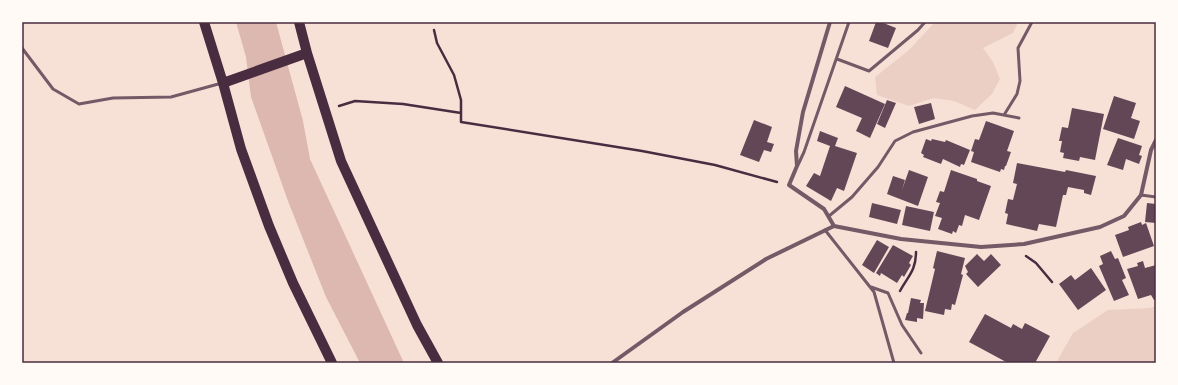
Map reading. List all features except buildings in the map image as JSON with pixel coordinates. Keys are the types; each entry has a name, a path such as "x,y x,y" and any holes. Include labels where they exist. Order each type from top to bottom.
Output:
{"main road":[{"path":"204,22 223,83 240,149 269,226 293,283 332,363"},
{"path":"298,22 341,161 418,325 438,363"},
{"path":"223,83 307,53"}],"street":[{"path":"830,22 803,112 796,151 798,166 789,185 824,209 834,226"},
{"path":"612,363 683,312 766,259 834,226 901,239 981,247 1024,244 1100,227 1124,216 1141,195 1152,150 1156,140"}],"lane":[{"path":"798,166 837,59 848,22"},
{"path":"837,59 869,71 918,30 925,22"},
{"path":"1004,115 1016,94 1020,81 1018,48 1032,22"},
{"path":"22,48 53,90 80,104 113,98 171,98 223,83"},
{"path":"829,216 852,197 878,167 894,141 913,132 972,116 992,113 1019,118"},
{"path":"1141,195 1156,197"},
{"path":"824,230 874,292 894,363"},
{"path":"869,286 888,293 902,324 921,353"}],"path":[{"path":"434,30 437,43 454,75 461,100 462,122 642,151 715,165 789,185"},
{"path":"325,111 355,101 403,104 461,113"},
{"path":"892,303 903,284 912,273 916,258 915,240"},
{"path":"1000,246 1010,252 1026,256 1036,263 1052,282"}],"shaded area":[{"path":"236,22 276,22 303,121 310,159 404,363 360,363 326,297 288,201 251,97 246,57"},
{"path":"935,22 1018,22 1013,33 983,48 993,62 1000,79 992,94 975,110 954,101 934,98 909,106 877,95 875,77 909,50"},
{"path":"1156,306 1156,363 1056,363 1073,333 1108,310 1150,308"}]}
